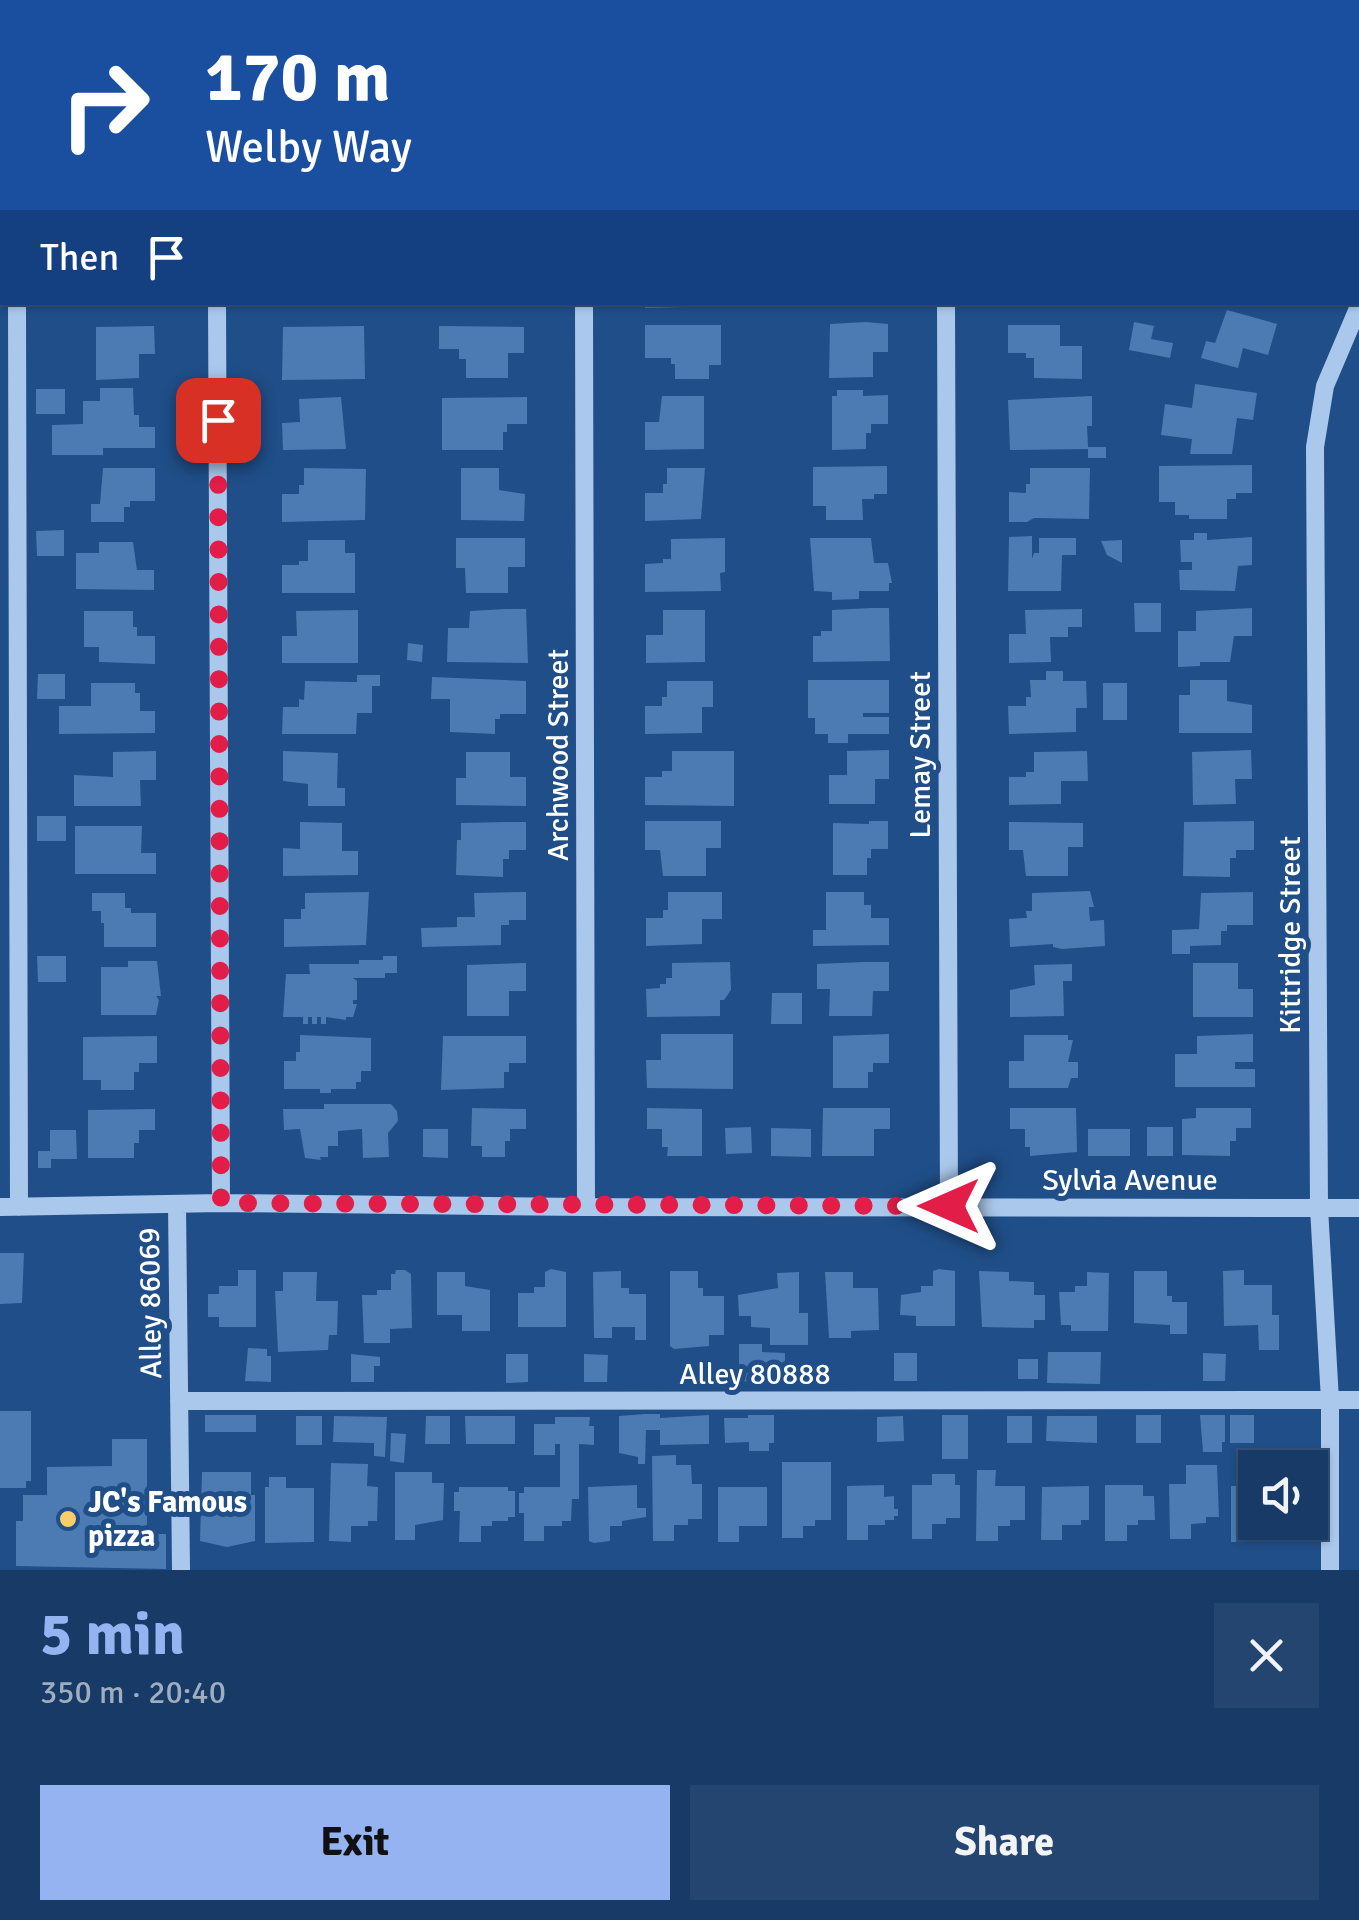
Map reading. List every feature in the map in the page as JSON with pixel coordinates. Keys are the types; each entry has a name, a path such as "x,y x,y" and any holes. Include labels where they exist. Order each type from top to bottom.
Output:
{"street":[{"path":"10,1207 18,305"},
{"path":"217,305 221,1203"},
{"name":"Archwood Street","path":"584,305 586,1207"},
{"name":"Lemay Street","path":"946,305 949,1206"},
{"name":"Kittridge Street","path":"1330,1570 1330,1400 1319,1208 1314,446 1325,386 1359,306"},
{"name":"Sylvia Avenue","path":"10,1207 221,1203 1359,1208"},
{"name":"Alley 86069","path":"176,1204 181,1570"},
{"name":"Alley 80888","path":"180,1401 1359,1400"}],"building":[{"path":"645,305 727,305 727,306"},
{"path":"1227,310 1277,324 1268,355 1243,348 1238,368 1201,358 1206,341 1215,343"},
{"path":"1134,322 1154,326 1151,339 1173,343 1170,358 1129,350"},
{"path":"830,324 888,324 888,352 873,352 873,377 829,378"},
{"path":"645,325 721,325 721,365 709,365 709,379 675,379 671,358 645,358"},
{"path":"1008,325 1060,325 1060,346 1082,346 1082,379 1034,378 1034,358 1026,358 1026,353 1008,353"},
{"path":"154,326 155,354 139,354 139,378 96,380 96,327"},
{"path":"364,326 365,379 282,380 283,327"},
{"path":"439,326 524,327 524,353 508,353 508,378 466,378 466,359 459,359 459,349 439,349"},
{"path":"1195,384 1257,393 1253,420 1237,418 1232,454 1190,454 1192,439 1161,435 1165,404 1192,408"},
{"path":"100,388 133,388 134,415 139,415 139,427 155,427 155,448 103,448 103,455 52,455 52,425 83,424 83,401 100,401"},
{"path":"36,389 65,389 65,414 36,414"},
{"path":"837,390 863,390 863,396 888,395 888,424 871,424 871,433 866,433 866,449 832,450 832,396 837,396"},
{"path":"662,396 704,396 704,449 645,450 645,422 659,422"},
{"path":"1092,396 1088,447 1106,447 1106,458 1088,458 1088,449 1010,450 1008,400"},
{"path":"341,397 346,449 283,450 282,423 300,422 299,399"},
{"path":"527,397 527,424 507,424 503,450 442,450 442,398"},
{"path":"1252,465 1252,493 1236,493 1236,499 1227,499 1227,519 1189,519 1189,515 1175,515 1175,502 1159,502 1159,466"},
{"path":"887,466 887,494 862,499 863,520 826,520 826,506 813,506 813,467"},
{"path":"103,468 155,468 155,501 130,501 130,507 124,507 124,522 91,522 91,504 100,504"},
{"path":"304,468 366,469 365,520 282,522 282,494 299,494 299,485 304,485"},
{"path":"461,468 499,468 499,490 525,494 524,521 461,520"},
{"path":"667,468 705,468 701,519 645,521 645,493 663,493"},
{"path":"1030,468 1090,468 1089,519 1034,518 1009,522 1009,492 1026,493"},
{"path":"64,530 64,556 37,556 36,531"},
{"path":"1194,533 1207,533 1207,540 1252,537 1252,565 1238,566 1235,591 1180,590 1179,570 1192,570 1192,562 1181,562 1180,540 1194,540"},
{"path":"1032,536 1032,559 1034,553 1039,553 1039,538 1076,538 1076,555 1062,555 1061,591 1008,591 1009,537"},
{"path":"456,538 525,538 525,567 508,567 508,593 466,593 465,568 456,568"},
{"path":"725,538 721,591 645,592 645,564 671,559 671,539"},
{"path":"810,538 871,538 874,563 888,563 892,583 889,591 859,591 859,599 832,600 832,592 814,591"},
{"path":"308,540 345,540 345,553 355,553 355,593 282,593 282,565 308,561"},
{"path":"1122,540 1122,563 1107,555 1101,541"},
{"path":"99,542 133,542 137,570 154,570 154,590 76,589 76,553 99,553"},
{"path":"1134,603 1161,603 1161,632 1135,632"},
{"path":"889,608 890,661 813,662 813,636 832,631 832,610"},
{"path":"1252,608 1252,636 1234,636 1230,662 1178,667 1178,631 1196,631 1196,611"},
{"path":"526,609 528,663 447,662 448,628 469,628 470,611"},
{"path":"1082,609 1082,627 1068,627 1068,637 1050,637 1051,662 1009,663 1009,634 1026,634 1025,610"},
{"path":"358,610 358,663 282,663 282,636 297,636 296,611"},
{"path":"663,610 705,610 705,662 646,663 646,635 663,635"},
{"path":"84,611 133,611 137,636 155,636 155,664 99,662 99,647 84,647"},
{"path":"408,643 423,645 422,662 407,660"},
{"path":"1046,671 1063,671 1063,681 1086,681 1087,708 1076,708 1076,732 1009,734 1008,706 1026,706 1026,697 1031,697 1030,680 1046,680"},
{"path":"38,674 65,674 65,699 37,699"},
{"path":"357,675 380,675 380,686 372,686 372,713 357,713 356,734 282,734 283,707 299,707 299,699 304,700 305,681 357,682"},
{"path":"432,677 526,681 526,714 500,714 500,719 495,719 495,734 450,732 450,699 431,699"},
{"path":"808,680 889,680 889,713 863,713 863,717 889,717 889,734 848,734 848,743 828,743 828,734 815,734 815,718 808,718"},
{"path":"1190,680 1227,680 1227,701 1252,705 1252,733 1179,733 1179,695 1190,695"},
{"path":"667,681 713,681 713,707 702,707 702,733 645,734 645,706 662,706 662,697 667,697"},
{"path":"91,683 135,683 135,693 140,693 140,711 155,711 155,733 59,734 59,706 91,706"},
{"path":"1103,683 1127,683 1127,720 1103,720"},
{"path":"889,750 889,779 875,779 875,804 829,804 829,775 847,775 847,751"},
{"path":"1251,750 1252,779 1235,779 1236,804 1193,805 1192,752"},
{"path":"156,751 156,780 140,780 141,806 74,806 74,775 113,777 113,752"},
{"path":"283,751 338,753 337,788 345,788 345,806 308,806 308,784 283,781"},
{"path":"672,751 734,751 734,806 645,805 645,777 662,777 662,771 672,771"},
{"path":"1087,751 1088,781 1061,781 1061,804 1009,805 1009,777 1026,777 1026,772 1034,772 1034,752"},
{"path":"466,752 510,752 510,777 526,777 526,806 456,805 456,778 466,778"},
{"path":"37,816 66,816 66,841 37,841"},
{"path":"645,821 721,821 721,848 706,848 706,876 663,876 660,850 645,850"},
{"path":"888,821 888,849 871,849 867,875 833,875 833,823"},
{"path":"1254,821 1254,850 1236,850 1236,858 1230,858 1230,877 1183,876 1184,822"},
{"path":"300,822 342,823 342,851 358,851 358,875 283,876 283,848 300,849"},
{"path":"526,822 526,850 509,850 509,859 503,859 503,877 456,875 461,823"},
{"path":"1009,822 1083,823 1083,847 1068,847 1068,876 1026,876 1023,850 1009,850"},
{"path":"75,826 142,826 141,853 156,853 156,874 75,874"},
{"path":"1090,891 1094,907 1089,907 1090,921 1104,920 1105,946 1010,947 1009,919 1027,918 1026,911 1032,911 1032,893"},
{"path":"369,892 366,945 284,947 284,919 301,919 305,893"},
{"path":"526,892 526,920 509,920 509,925 501,925 501,945 422,947 421,928 457,927 457,917 475,917 474,893"},
{"path":"668,892 722,892 722,919 702,919 702,944 646,946 646,918 663,918 663,910 668,910"},
{"path":"826,892 864,892 864,905 871,905 871,918 889,918 889,945 813,946 813,930 826,930"},
{"path":"1253,892 1253,925 1227,925 1227,931 1221,931 1221,945 1190,946 1190,954 1172,954 1172,930 1199,929 1201,893"},
{"path":"92,893 125,893 125,908 131,908 131,913 156,913 156,947 104,947 104,923 101,911 92,911"},
{"path":"37,956 66,956 66,982 38,982"},
{"path":"383,956 397,956 397,973 385,973 385,978 353,978 357,981 357,1000 353,1004 357,1004 353,1017 326,1017 326,1024 321,1024 321,1017 317,1017 317,1024 312,1024 312,1017 308,1017 308,1024 303,1024 303,1017 283,1017 286,974 310,974 309,964 359,964 359,960 383,960"},
{"path":"128,961 157,961 161,996 156,996 156,1015 101,1015 101,967 128,967"},
{"path":"730,962 731,990 720,1000 720,1016 647,1017 646,989 660,988 660,984 666,984 666,978 672,978 672,963"},
{"path":"889,962 889,991 873,991 872,1016 829,1016 830,989 817,989 817,964"},
{"path":"526,963 526,991 509,991 509,1016 467,1016 467,965"},
{"path":"1193,963 1238,963 1238,989 1253,989 1253,1017 1193,1017"},
{"path":"1072,964 1072,981 1063,981 1064,1016 1010,1017 1010,990 1035,985 1034,965"},
{"path":"772,993 802,993 802,1024 771,1024"},
{"path":"661,1034 733,1034 733,1089 647,1088 646,1060 661,1060"},
{"path":"889,1034 889,1063 873,1063 873,1072 868,1072 868,1088 833,1088 833,1036"},
{"path":"1253,1034 1253,1062 1235,1062 1235,1069 1255,1069 1255,1087 1175,1087 1175,1054 1197,1054 1197,1036"},
{"path":"300,1035 371,1038 371,1071 361,1071 356,1089 320,1093 320,1089 284,1089 284,1061 296,1061"},
{"path":"1024,1035 1068,1035 1068,1040 1073,1040 1068,1062 1078,1062 1078,1078 1071,1078 1068,1088 1009,1088 1009,1061 1024,1061"},
{"path":"157,1036 157,1063 139,1063 139,1072 134,1072 134,1090 101,1090 101,1080 83,1080 83,1037"},
{"path":"443,1036 526,1036 526,1063 509,1063 509,1072 504,1072 504,1088 441,1090"},
{"path":"324,1104 391,1104 398,1121 388,1133 389,1157 363,1158 362,1129 338,1131 338,1146 328,1146 328,1157 305,1158 300,1129 284,1130 283,1109 324,1109"},
{"path":"472,1108 526,1109 526,1129 510,1129 505,1157 482,1157 482,1146 471,1146"},
{"path":"647,1108 702,1109 702,1156 667,1156 668,1147 662,1147 662,1129 647,1129"},
{"path":"823,1108 890,1108 890,1129 874,1129 874,1156 822,1156"},
{"path":"1010,1108 1076,1108 1077,1152 1030,1156 1030,1147 1025,1147 1025,1129 1010,1129"},
{"path":"1196,1108 1251,1108 1251,1128 1236,1128 1236,1141 1230,1141 1230,1156 1182,1155 1182,1119 1196,1118"},
{"path":"155,1109 155,1130 139,1130 134,1158 88,1158 88,1110"},
{"path":"751,1127 752,1153 726,1154 725,1128"},
{"path":"1147,1127 1173,1127 1173,1156 1147,1156"},
{"path":"771,1128 811,1129 811,1157 771,1156"},
{"path":"423,1129 448,1129 448,1158 423,1157"},
{"path":"1088,1129 1130,1129 1130,1156 1088,1156"},
{"path":"50,1130 76,1130 77,1159 51,1159 51,1168 38,1168 38,1151 50,1151"},
{"path":"0,1253 24,1253 22,1303 0,1304"},
{"path":"238,1270 256,1270 256,1327 219,1327 219,1317 208,1317 208,1294 219,1294 219,1286 238,1286"},
{"path":"396,1270 411,1274 412,1328 390,1329 390,1343 364,1343 362,1295 391,1290 391,1274"},
{"path":"1244,1270 1244,1285 1272,1285 1272,1315 1279,1315 1279,1350 1259,1350 1258,1325 1224,1326 1223,1271"},
{"path":"621,1271 621,1288 629,1288 629,1294 646,1294 646,1340 635,1340 635,1327 612,1327 612,1338 594,1338 593,1272"},
{"path":"670,1271 698,1271 698,1288 703,1288 703,1296 724,1296 724,1335 709,1335 709,1346 670,1346"},
{"path":"933,1271 955,1271 955,1326 916,1326 916,1316 900,1315 901,1295 921,1292 921,1286 933,1286"},
{"path":"979,1271 1009,1272 1009,1281 1034,1282 1034,1295 1045,1295 1045,1320 1034,1320 1034,1328 982,1327"},
{"path":"1134,1271 1167,1271 1167,1296 1172,1296 1172,1302 1187,1302 1187,1334 1170,1334 1170,1325 1134,1323"},
{"path":"283,1272 317,1272 316,1301 338,1301 337,1335 329,1335 328,1350 278,1352 275,1291 283,1291"},
{"path":"437,1272 465,1272 465,1286 490,1290 490,1331 462,1331 462,1315 437,1315"},
{"path":"545,1272 566,1272 566,1327 518,1327 518,1293 534,1293 534,1287 545,1287"},
{"path":"799,1272 799,1313 808,1313 808,1345 770,1345 770,1328 751,1327 751,1316 739,1316 738,1295 778,1288 777,1273"},
{"path":"825,1272 853,1272 853,1288 878,1288 879,1330 851,1331 851,1338 829,1338"},
{"path":"1087,1272 1109,1273 1108,1331 1071,1331 1071,1325 1061,1325 1059,1292 1075,1292 1075,1286 1087,1286"},
{"path":"739,1344 762,1344 762,1352 785,1353 785,1379 739,1382"},
{"path":"248,1348 267,1349 267,1356 271,1356 271,1382 245,1381"},
{"path":"1048,1352 1101,1352 1100,1384 1047,1383"},
{"path":"894,1353 917,1353 917,1381 894,1381"},
{"path":"1203,1353 1226,1354 1225,1381 1203,1381"},
{"path":"351,1354 380,1357 380,1366 374,1366 374,1382 351,1382"},
{"path":"506,1354 528,1354 528,1382 506,1383"},
{"path":"584,1354 608,1355 607,1382 584,1382"},
{"path":"1018,1359 1038,1359 1038,1379 1018,1379"},
{"path":"0,1411 31,1411 31,1481 26,1481 26,1488 0,1488"},
{"path":"660,1414 660,1418 709,1415 709,1444 660,1445 660,1430 646,1430 645,1464 638,1464 638,1457 619,1453 619,1416"},
{"path":"205,1415 256,1415 256,1432 205,1432"},
{"path":"774,1415 774,1443 769,1443 769,1451 749,1451 749,1442 725,1443 724,1418"},
{"path":"942,1415 968,1415 968,1459 942,1459"},
{"path":"1136,1415 1161,1415 1161,1443 1136,1443"},
{"path":"1200,1415 1225,1415 1222,1452 1203,1452"},
{"path":"1230,1415 1254,1415 1254,1443 1230,1443"},
{"path":"296,1416 322,1416 322,1445 296,1445"},
{"path":"334,1416 387,1417 385,1457 374,1456 374,1443 333,1442"},
{"path":"426,1416 450,1416 450,1444 425,1444"},
{"path":"465,1416 515,1416 515,1444 466,1444"},
{"path":"903,1416 904,1441 877,1442 877,1417"},
{"path":"1007,1416 1032,1416 1032,1443 1007,1443"},
{"path":"1047,1416 1097,1416 1097,1443 1046,1441"},
{"path":"555,1417 590,1417 594,1445 579,1444 579,1499 572,1499 571,1521 562,1521 562,1526 544,1526 544,1541 524,1541 519,1493 524,1493 524,1487 560,1487 560,1444 555,1444 555,1455 534,1455 534,1424 555,1424"},
{"path":"391,1433 406,1434 404,1463 390,1461"},
{"path":"112,1439 147,1439 147,1534 166,1534 166,1569 16,1566 16,1521 23,1521 23,1495 47,1495 47,1467 112,1466"},
{"path":"676,1455 676,1465 691,1465 692,1484 702,1484 702,1519 674,1525 674,1541 653,1541 652,1456"},
{"path":"782,1462 831,1462 831,1520 815,1520 815,1526 803,1526 803,1538 782,1538"},
{"path":"331,1463 368,1464 367,1486 378,1487 377,1521 368,1521 368,1526 351,1526 351,1542 329,1541"},
{"path":"1186,1465 1217,1465 1219,1517 1206,1517 1206,1523 1191,1524 1191,1539 1170,1539 1169,1484 1186,1484"},
{"path":"977,1470 996,1470 995,1486 1025,1486 1025,1520 1010,1520 1010,1526 998,1526 998,1541 976,1541"},
{"path":"202,1472 251,1472 255,1541 227,1547 200,1541"},
{"path":"395,1472 432,1472 432,1483 444,1483 443,1520 415,1525 415,1540 395,1540"},
{"path":"932,1474 955,1474 955,1485 960,1485 960,1518 932,1524 932,1539 912,1539 912,1485 932,1485"},
{"path":"269,1477 286,1477 286,1488 314,1488 314,1542 265,1543 265,1487 269,1487"},
{"path":"637,1485 637,1508 646,1508 646,1517 610,1526 610,1541 589,1541 588,1487"},
{"path":"884,1485 884,1497 894,1496 898,1516 885,1520 885,1525 868,1525 868,1540 847,1540 847,1486"},
{"path":"1105,1485 1143,1485 1143,1496 1154,1496 1155,1520 1127,1525 1127,1541 1105,1541"},
{"path":"1089,1486 1089,1520 1081,1520 1081,1525 1062,1525 1062,1540 1041,1540 1042,1487"},
{"path":"1231,1486 1238,1486 1238,1540 1252,1542 1231,1542"},
{"path":"459,1487 508,1487 508,1491 515,1491 515,1517 481,1526 481,1542 459,1542 460,1511 454,1511 454,1492 459,1492"},
{"path":"718,1487 767,1487 767,1526 739,1526 739,1542 718,1542"}],"place":[{"name":"JC's Famous pizza","path":"68,1519"}],"route":[{"path":"218,420 221,1203 949,1206"}]}
